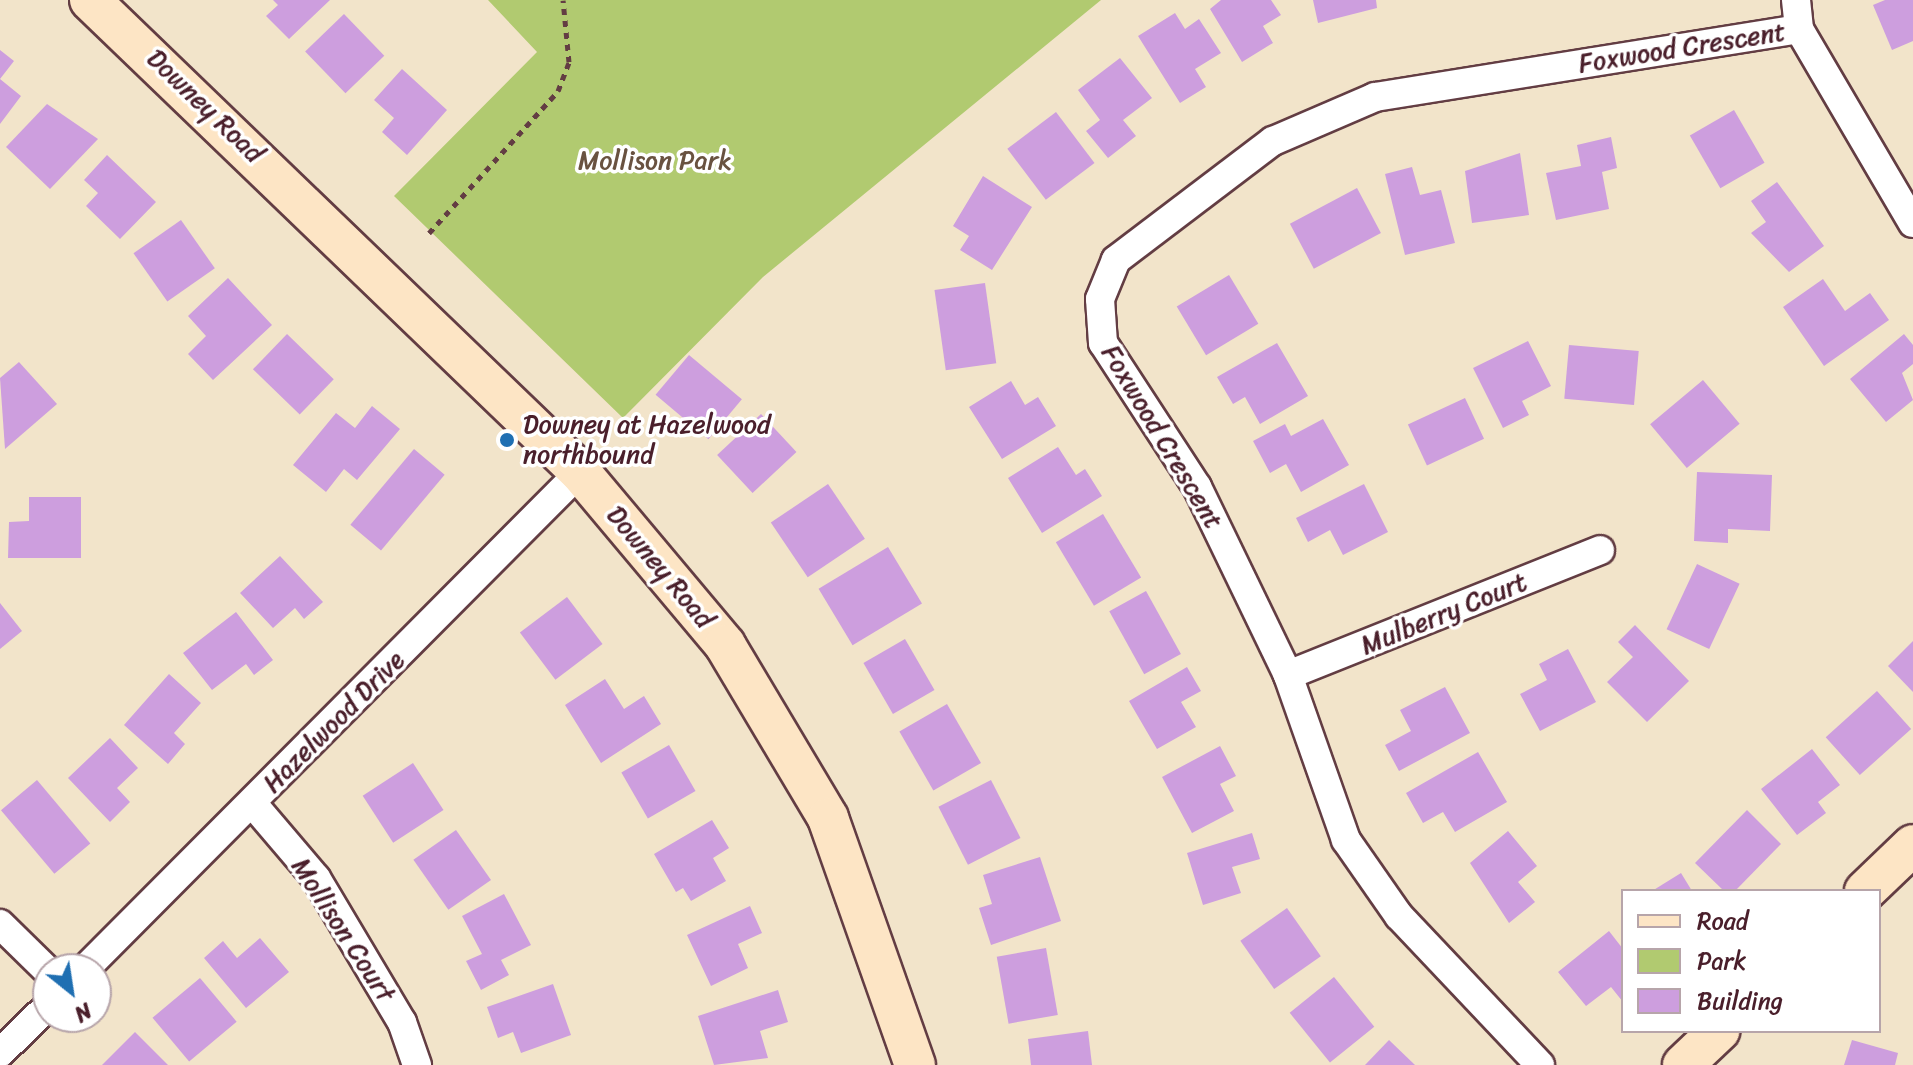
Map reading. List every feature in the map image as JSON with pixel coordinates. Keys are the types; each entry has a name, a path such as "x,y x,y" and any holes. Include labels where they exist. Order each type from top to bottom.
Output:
{"main road":[{"name":"Downey Road","path":"90,0 580,472 725,645 828,818 915,1065"},
{"path":"1867,889 1913,845"},
{"path":"1683,1065 1717,1033"}],"street":[{"path":"1796,0 1799,29 1913,223"},
{"name":"Foxwood Crescent","path":"1540,1065 1399,916 1346,840 1288,675 1197,487 1103,343 1100,299 1116,260 1273,141 1375,97 1799,29"},
{"name":"Hazelwood Drive","path":"101,953 253,804 580,472"},
{"name":"Mulberry Court","path":"1288,675 1600,550"},
{"name":"Mollison Court","path":"253,804 316,878 402,1022 417,1065"},
{"path":"0,924 32,955"},
{"path":"0,1053 32,1022"}],"path":[{"path":"429,233 558,91 569,62 563,0"}],"green space":[{"name":"Mollison Park","path":"488,0 1101,0 763,277 623,418 394,196 537,52"}],"building":[{"path":"273,0 330,0 289,39 266,16 278,5"},
{"path":"1221,0 1271,0 1281,15 1263,26 1273,43 1242,62 1210,9"},
{"path":"1313,0 1376,0 1377,8 1318,23"},
{"path":"1885,0 1913,0 1913,41 1892,50 1873,5"},
{"path":"1175,13 1185,29 1199,19 1221,53 1195,69 1206,87 1180,103 1138,36"},
{"path":"344,14 384,56 345,93 305,52"},
{"path":"0,50 14,61 0,79"},
{"path":"1120,58 1152,98 1123,120 1136,136 1108,158 1086,131 1100,120 1078,90"},
{"path":"402,69 447,110 407,155 382,132 394,118 374,100"},
{"path":"0,79 21,96 0,124"},
{"path":"47,104 98,139 50,189 6,147"},
{"path":"1734,110 1764,163 1720,188 1690,136"},
{"path":"1056,112 1095,163 1046,200 1007,149"},
{"path":"1611,137 1617,168 1602,172 1609,209 1556,220 1546,173 1581,166 1577,145"},
{"path":"1520,153 1529,215 1472,223 1465,171"},
{"path":"107,155 156,202 120,239 86,206 98,193 84,180"},
{"path":"1412,167 1420,195 1441,190 1455,243 1405,255 1385,174"},
{"path":"983,176 1032,207 992,270 960,250 969,236 953,226"},
{"path":"1777,182 1824,246 1789,272 1751,233 1766,222 1751,201"},
{"path":"1357,188 1381,233 1314,269 1290,224"},
{"path":"181,220 215,268 167,302 133,253"},
{"path":"1229,275 1258,324 1206,355 1177,306"},
{"path":"228,278 272,325 213,380 188,354 206,336 188,316"},
{"path":"1823,279 1845,311 1870,293 1889,320 1824,366 1783,307"},
{"path":"985,283 996,363 946,370 934,290"},
{"path":"287,334 334,379 300,414 253,369"},
{"path":"1904,334 1913,345 1913,364 1902,373 1913,400 1886,422 1850,379"},
{"path":"1528,341 1551,386 1522,401 1529,415 1503,428 1473,368"},
{"path":"1277,343 1308,396 1260,424 1245,397 1233,404 1217,377"},
{"path":"1569,345 1639,351 1634,405 1564,399"},
{"path":"689,355 742,399 708,439 656,395"},
{"path":"19,362 57,404 5,449 0,378"},
{"path":"1703,380 1740,424 1687,468 1650,424"},
{"path":"1011,381 1025,405 1038,397 1056,426 1002,459 969,407"},
{"path":"1465,398 1484,439 1427,465 1408,425"},
{"path":"372,406 400,429 357,480 344,469 326,492 293,465 336,413 355,428"},
{"path":"761,414 796,452 753,493 717,455"},
{"path":"1323,419 1349,465 1301,492 1286,464 1270,473 1253,441 1285,424 1291,436"},
{"path":"1058,447 1076,475 1085,469 1102,496 1042,533 1008,478"},
{"path":"414,449 445,475 381,551 350,525"},
{"path":"1697,472 1772,475 1770,531 1728,529 1728,543 1694,541"},
{"path":"828,484 865,539 808,577 771,523"},
{"path":"1364,484 1388,532 1343,555 1330,530 1308,542 1296,518"},
{"path":"29,497 81,497 81,558 8,558 9,522 29,521"},
{"path":"1103,514 1141,577 1094,606 1056,542"},
{"path":"888,547 922,604 853,645 819,589"},
{"path":"280,556 323,602 304,619 295,608 273,628 240,593"},
{"path":"1697,564 1740,584 1709,649 1667,629"},
{"path":"1146,591 1181,654 1144,674 1109,611"},
{"path":"567,597 603,644 555,680 520,633"},
{"path":"0,603 22,631 0,649"},
{"path":"236,612 273,660 254,675 246,664 212,690 183,653"},
{"path":"1635,625 1689,681 1647,722 1607,682 1633,657 1618,642"},
{"path":"905,639 934,690 893,714 863,663"},
{"path":"1913,641 1913,692 1888,666"},
{"path":"1568,649 1596,702 1540,731 1520,694 1547,680 1539,664"},
{"path":"1187,667 1201,691 1181,702 1196,727 1157,749 1129,701"},
{"path":"169,674 201,703 174,733 185,744 168,764 124,725"},
{"path":"605,679 624,709 644,696 661,724 601,763 565,705"},
{"path":"1445,687 1470,733 1399,771 1385,745 1411,731 1400,710"},
{"path":"1877,691 1911,729 1860,775 1826,737"},
{"path":"947,704 981,763 933,790 899,732"},
{"path":"110,738 138,768 117,788 130,802 110,822 68,778"},
{"path":"669,745 696,791 648,818 621,772"},
{"path":"1220,746 1236,776 1220,784 1234,811 1192,833 1162,777"},
{"path":"1812,749 1840,785 1818,802 1826,813 1797,835 1761,789"},
{"path":"1478,752 1507,802 1455,832 1443,812 1423,823 1406,793"},
{"path":"413,763 443,810 393,843 363,796"},
{"path":"37,780 90,844 54,874 1,810"},
{"path":"991,780 1021,838 968,865 938,807"},
{"path":"1747,810 1781,844 1737,889 1722,889 1695,863"},
{"path":"712,820 729,848 713,858 726,881 691,901 683,888 676,892 654,854"},
{"path":"456,830 491,880 448,910 413,860"},
{"path":"1508,831 1537,866 1518,882 1535,902 1509,923 1470,863"},
{"path":"1252,833 1260,859 1232,867 1241,893 1203,905 1187,853"},
{"path":"1040,857 1061,921 991,945 979,908 992,904 983,875"},
{"path":"1681,873 1691,889 1655,889"},
{"path":"504,894 531,945 501,960 509,975 481,990 466,961 482,954 462,916"},
{"path":"750,906 762,933 738,944 748,968 711,986 687,935"},
{"path":"1287,908 1321,956 1274,989 1240,941"},
{"path":"1609,931 1621,946 1621,1000 1611,987 1586,1006 1558,972"},
{"path":"260,938 289,972 246,1008 204,958 223,941 237,958"},
{"path":"1046,948 1058,1015 1009,1024 997,957"},
{"path":"1334,977 1374,1027 1330,1063 1290,1013"},
{"path":"200,978 237,1022 189,1062 153,1018"},
{"path":"553,984 571,1035 521,1053 513,1032 498,1038 487,1007"},
{"path":"778,990 788,1022 760,1031 768,1058 714,1065 698,1016"},
{"path":"1088,1031 1092,1065 1031,1065 1028,1039"},
{"path":"135,1032 168,1065 102,1065"},
{"path":"1389,1040 1415,1065 1365,1065"},
{"path":"1852,1040 1898,1053 1895,1065 1844,1065"}],"place":[{"name":"Downey at Hazelwood northbound","path":"507,440"}]}
